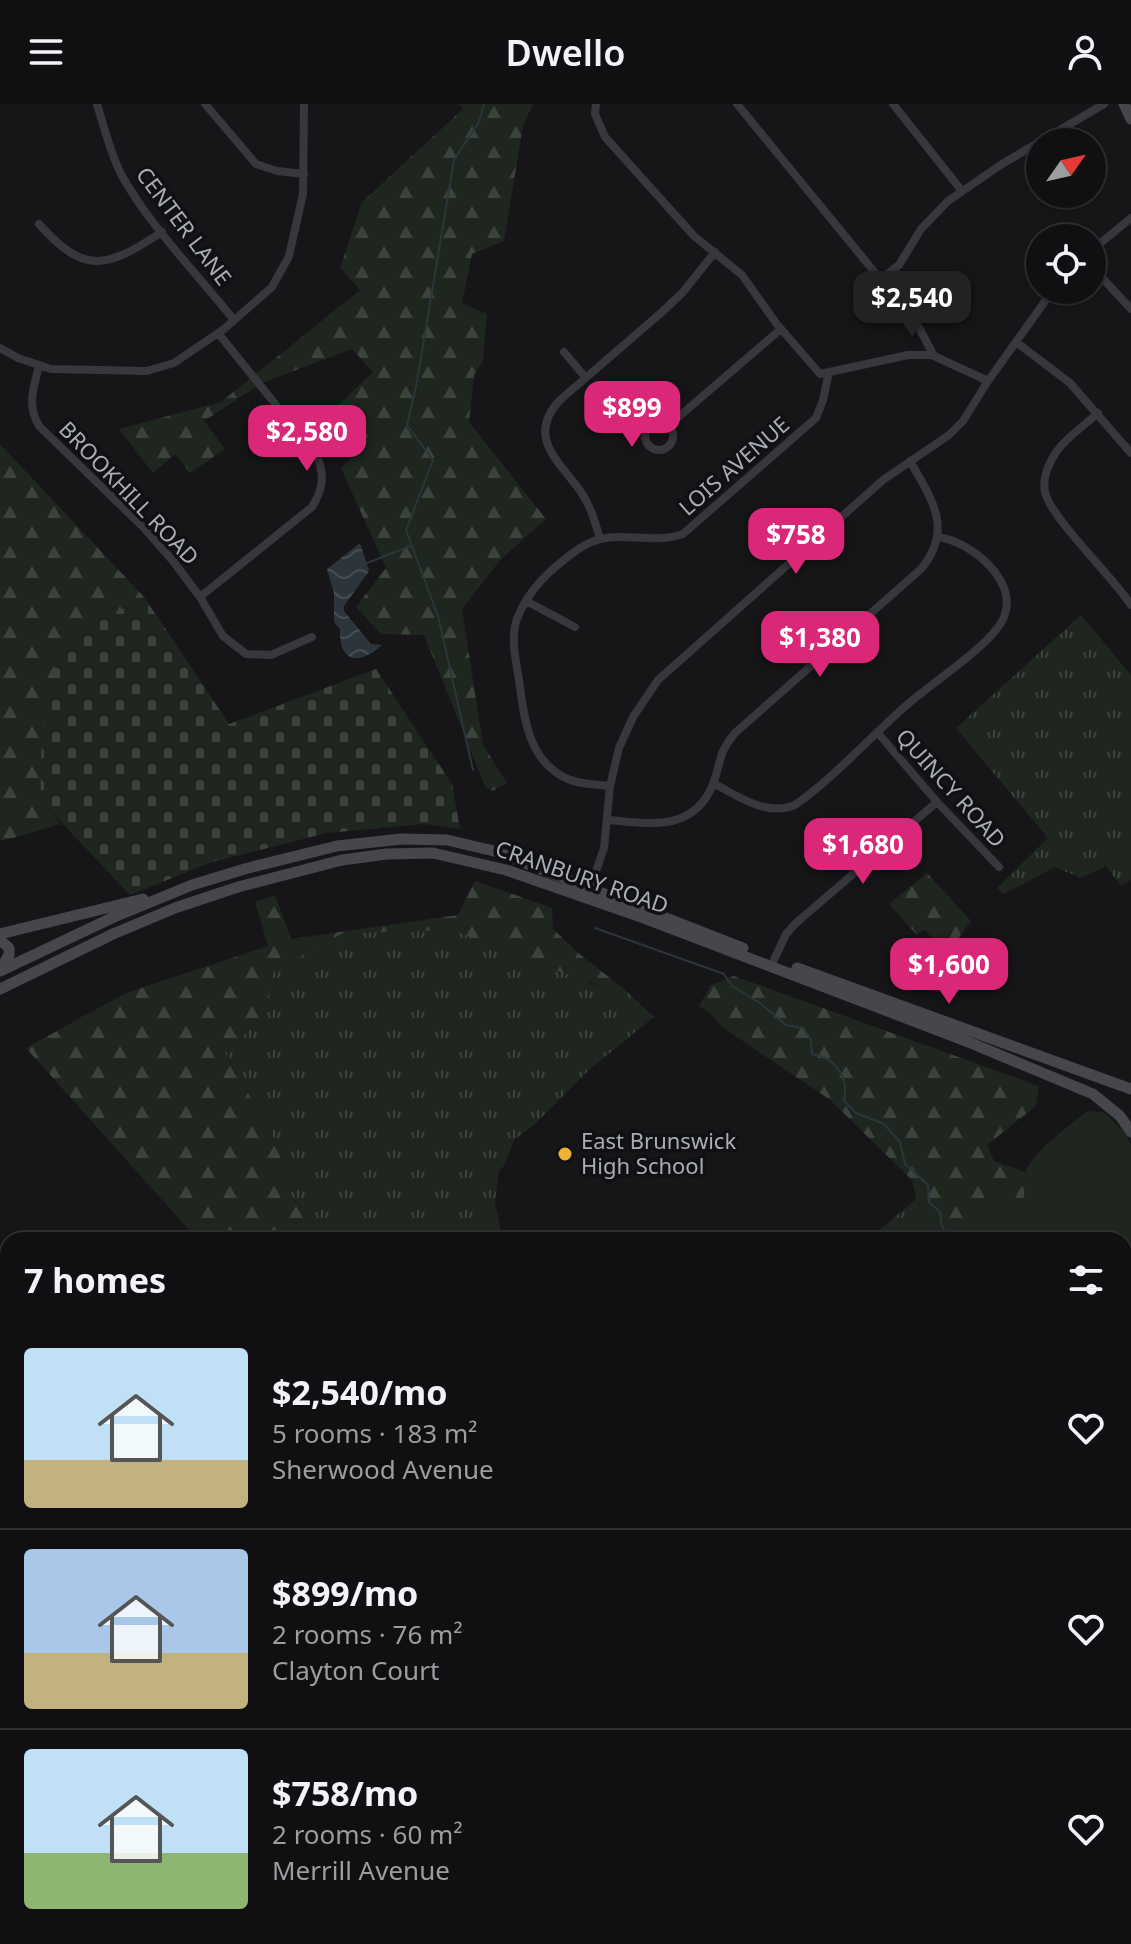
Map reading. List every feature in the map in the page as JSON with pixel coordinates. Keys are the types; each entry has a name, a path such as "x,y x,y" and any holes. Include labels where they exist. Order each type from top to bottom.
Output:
{"main road":[{"path":"1124,104 1131,119"},
{"name":"CRANBURY ROAD","path":"0,970 114,917 192,885 248,868 337,846 401,839 447,840 494,851 588,893 1093,1094 1120,1116 1131,1132"},
{"name":"CRANBURY ROAD","path":"0,989 113,934 175,908 238,887 342,860 387,854 433,853 467,859 588,893 1131,1089"},
{"path":"0,970 9,955 9,948 0,937 192,885"},
{"path":"32,927 50,929 72,938 113,934"}],"street":[{"name":"CENTER LANE","path":"97,104 121,173 162,232 234,320"},
{"path":"205,104 256,164 277,171 304,174"},
{"path":"0,348 51,369 147,371 162,368 189,354 218,333 272,287 289,256 298,224 304,174 304,104"},
{"path":"596,104 595,114 605,137 694,236 742,275 781,329 820,374 908,355 934,356 988,381"},
{"path":"737,104 917,324 934,356"},
{"path":"893,104 962,191"},
{"path":"881,279 899,265 921,229 948,201 1002,164 1104,104"},
{"path":"1106,239 1131,218"},
{"path":"39,224 63,249 93,261 113,260 126,255 162,232"},
{"path":"600,539 589,505 552,456 546,440 546,422 554,407 673,302 715,252"},
{"path":"1106,282 1131,309"},
{"path":"588,893 604,848 610,786 619,748 633,717 667,669 883,480 933,447 963,421 1043,304"},
{"path":"668,426 781,329"},
{"path":"200,597 312,507 322,491 323,470 317,456 218,333"},
{"path":"1016,342 1070,383 1131,453"},
{"path":"564,352 586,378"},
{"name":"BROOKHILL ROAD","path":"39,366 30,402 39,426 145,529 200,597 223,636 246,654 271,655 312,637"},
{"name":"LOIS AVENUE","path":"610,786 568,779 548,765 530,741 514,648 516,623 526,601 546,575 578,550 600,539 625,535 660,539 683,534 816,418 829,372"},
{"path":"1098,413 1058,450 1047,468 1044,490 1051,508 1117,583 1131,605"},
{"path":"609,820 655,824 672,822 701,805 713,783 718,760 735,733 921,569 939,537 932,502 910,461"},
{"path":"713,783 764,807 788,808 802,800 994,633 1006,611 1006,597 1000,580 977,552 963,543 939,537"},
{"path":"526,601 575,627"},
{"name":"QUINCY ROAD","path":"877,732 937,802 999,867"},
{"path":"774,960 786,934 796,923 937,802"}],"green space":[{"path":"459,104 533,104 523,126 504,241 472,254 462,303 487,314 483,361 474,375 469,422 546,519 501,559 462,609 483,745 507,783 492,791 485,786 424,635 381,634 356,607 386,568 341,468 364,446 332,411 373,372 352,349 262,383 204,421 225,449 190,473 175,454 153,473 119,429 221,402 360,290 340,268 362,202 463,109"},
{"path":"0,444 144,597 72,640 41,801 61,824 0,841"},
{"path":"144,597 229,724 376,669 452,784 460,829 424,824 327,833 212,862 130,895 41,801 41,763 49,692 63,652 82,633"},
{"path":"1081,615 1131,675 1131,880 1121,886 1106,866 1081,878 1055,867 1004,894 997,888 1048,838 956,728"},
{"path":"927,873 971,921 936,969 926,958 935,943 925,929 917,935 889,904"},
{"path":"475,881 552,908 553,929 624,989 620,995 591,982 266,1013 225,1053 280,1148 281,1176 308,1224 297,1232 191,1232 26,1048 126,993 268,946 255,902 275,895 291,939 458,915"},
{"path":"452,930 619,994 624,989 654,1017 590,1069 534,1125 514,1140 504,1166 499,1170 495,1203 501,1232 297,1232 308,1224 281,1176 280,1148 225,1053 266,1013 274,971 343,933"},
{"path":"734,976 1039,1086 1036,1106 987,1145 994,1161 1025,1172 1024,1197 1015,1208 1000,1193 967,1206 965,1232 938,1232 916,1199 912,1180 829,1099 722,1027 699,1006 711,985"},
{"path":"1087,1111 1104,1112 1124,1132 1131,1144 1131,1232 965,1232 966,1206 1001,1193 1015,1207 1023,1194 1029,1165 1052,1139"},
{"path":"916,1199 938,1232 877,1232"}],"water":[{"path":"360,543 369,571 344,606 344,611 371,644 382,645 366,656 352,658 343,649 340,629 334,622 334,593 327,569"}],"waterway":[{"path":"473,770 438,616 406,530 433,460 407,425 454,160 479,122 484,104"},
{"path":"367,563 411,546"},
{"path":"595,928 724,974 732,986 760,1003 786,1025 803,1028 811,1040 812,1054 828,1060 839,1070 844,1084 844,1101 856,1113 884,1124 900,1142 905,1164 928,1185 929,1202 940,1212 942,1227 946,1232"}],"place":[{"name":"East Brunswick High School","path":"565,1154"}]}
